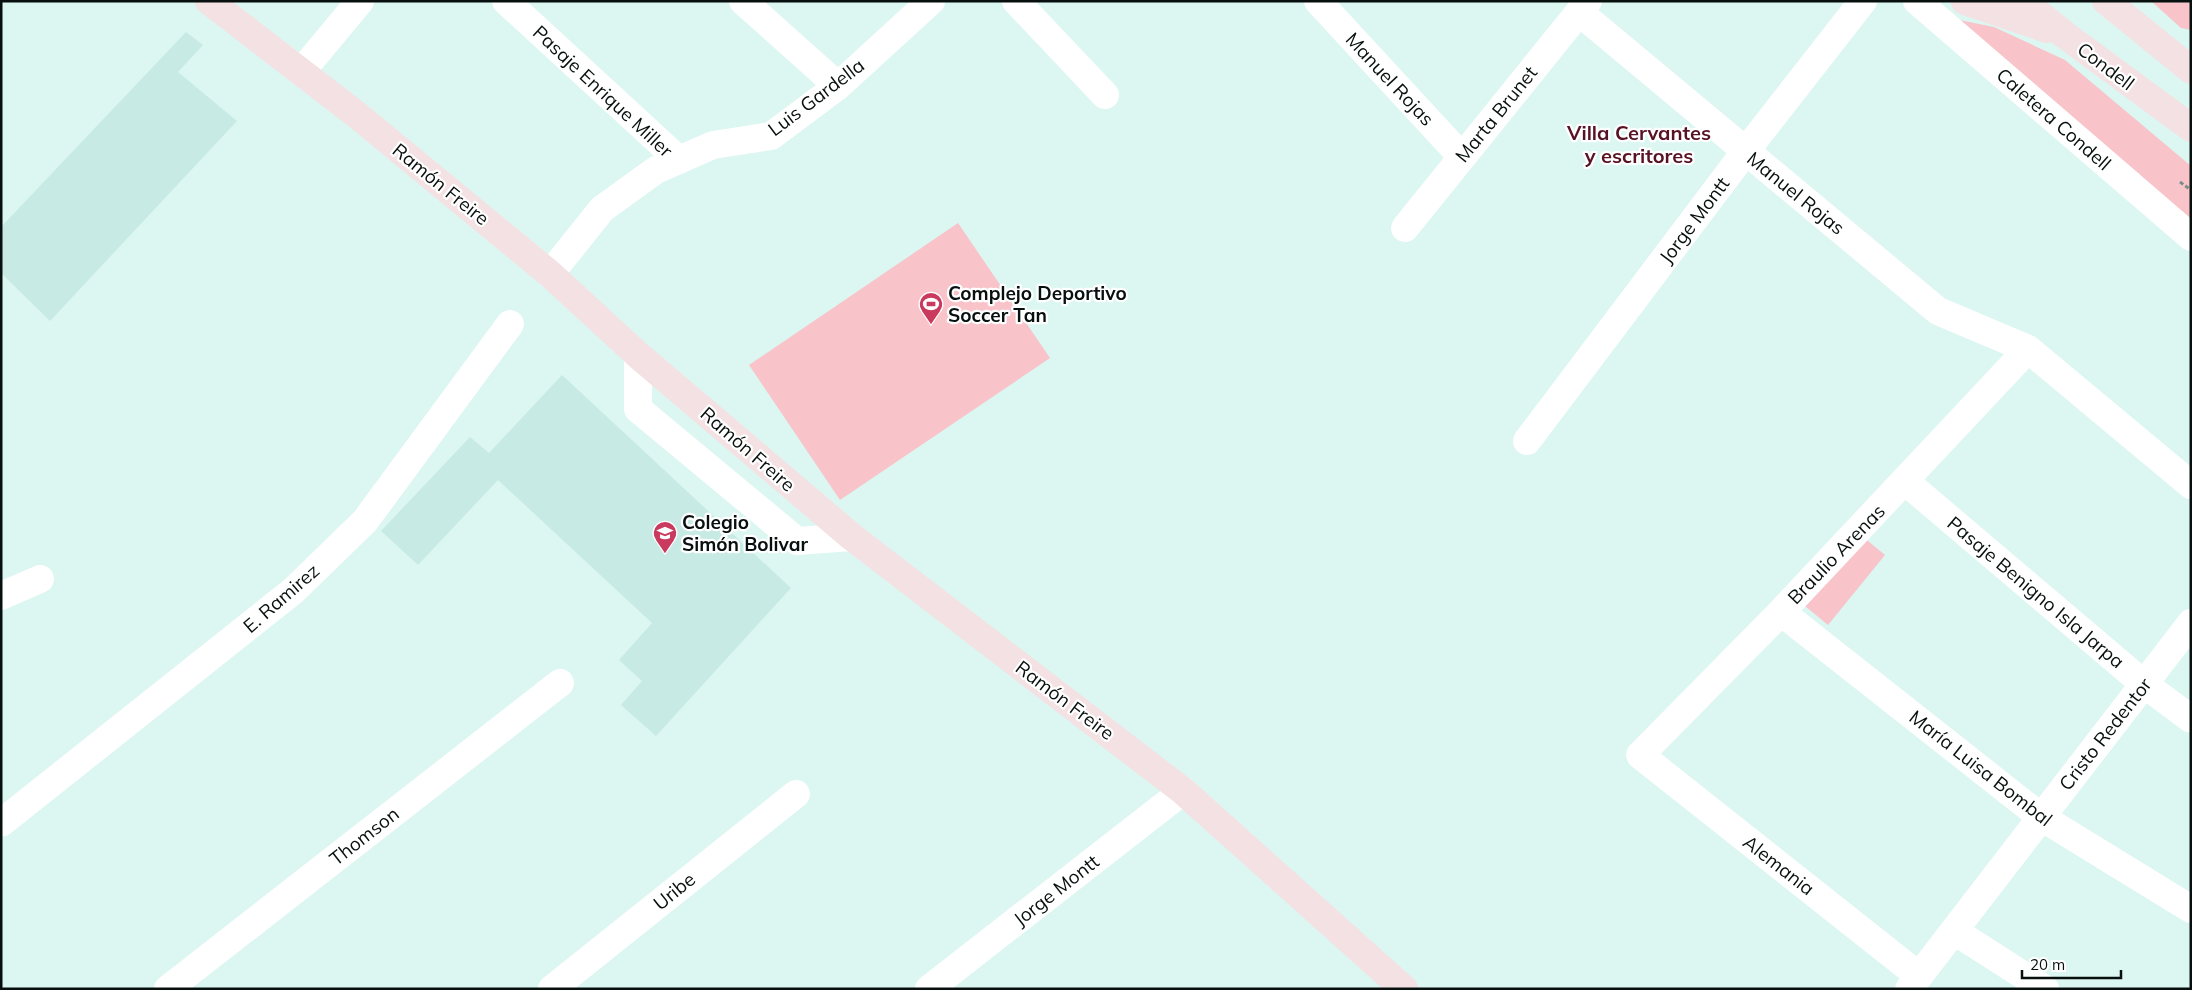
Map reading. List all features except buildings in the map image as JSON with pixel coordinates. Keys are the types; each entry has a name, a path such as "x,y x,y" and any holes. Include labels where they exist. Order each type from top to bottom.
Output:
{"main road":[{"name":"Ramón Freire","path":"209,1 357,115 550,274 638,355 852,537 1183,791 1404,989"},
{"path":"1965,1 2065,35"},
{"name":"Condell","path":"2023,1 2065,35 2191,128"},
{"path":"2106,1 2191,70"}],"street":[{"path":"301,72 360,1"},
{"name":"Pasaje Enrique Miller","path":"506,1 679,160"},
{"path":"743,1 838,86"},
{"name":"Luis Gardella","path":"550,274 602,209 656,170 713,145 771,136 838,86 931,1"},
{"path":"1016,1 1105,94"},
{"name":"Manuel Rojas","path":"1318,1 1462,157"},
{"name":"Jorge Montt","path":"1527,441 1745,152 1863,1"},
{"name":"Caletera Condell","path":"1917,1 2191,237"},
{"name":"Manuel Rojas","path":"1583,7 1745,152 1938,311 2028,350 2191,485"},
{"name":"Marta Brunet","path":"1405,228 1583,7"},
{"name":"E. Ramirez","path":"1,823 293,591 365,521 510,324"},
{"name":"Braulio Arenas","path":"1640,755 1906,482 2028,350"},
{"path":"638,355 638,409 797,541 852,537"},
{"name":"Pasaje Benigno Isla Jarpa","path":"1906,482 2144,684 2191,720"},
{"path":"1,596 40,579"},
{"name":"María Luisa Bombal","path":"1781,612 2041,817 2191,909"},
{"name":"Cristo Redentor","path":"1914,982 2191,623"},
{"name":"Thomson","path":"168,989 560,683"},
{"name":"Alemania","path":"1640,755 1914,982"},
{"name":"Jorge Montt","path":"929,989 1183,791"},
{"name":"Uribe","path":"552,989 796,794"},
{"path":"1954,930 2045,989"}],"path":[{"path":"2180,182 2191,190"}],"shaded area":[{"path":"2151,1 2191,1 2191,30 2181,28"},
{"path":"1949,18 1994,27 2065,60 2191,166 2191,220"},
{"path":"186,32 203,45 178,72 237,121 50,321 1,273 1,227"},
{"path":"958,223 1050,358 840,500 749,365"},
{"name":"Colegio Simón Bolivar","path":"562,375 791,588 656,736 621,705 642,681 619,660 652,623 498,480 418,565 381,531 470,437 489,453"},
{"path":"1862,536 1885,555 1828,625 1805,606"}],"place":[{"name":"Complejo Deportivo Soccer Tan","path":"931,325"},
{"name":"Colegio Simón Bolivar","path":"665,554"}],"district":[{"name":"Villa Cervantes y escritores","path":"1639,144"}]}
